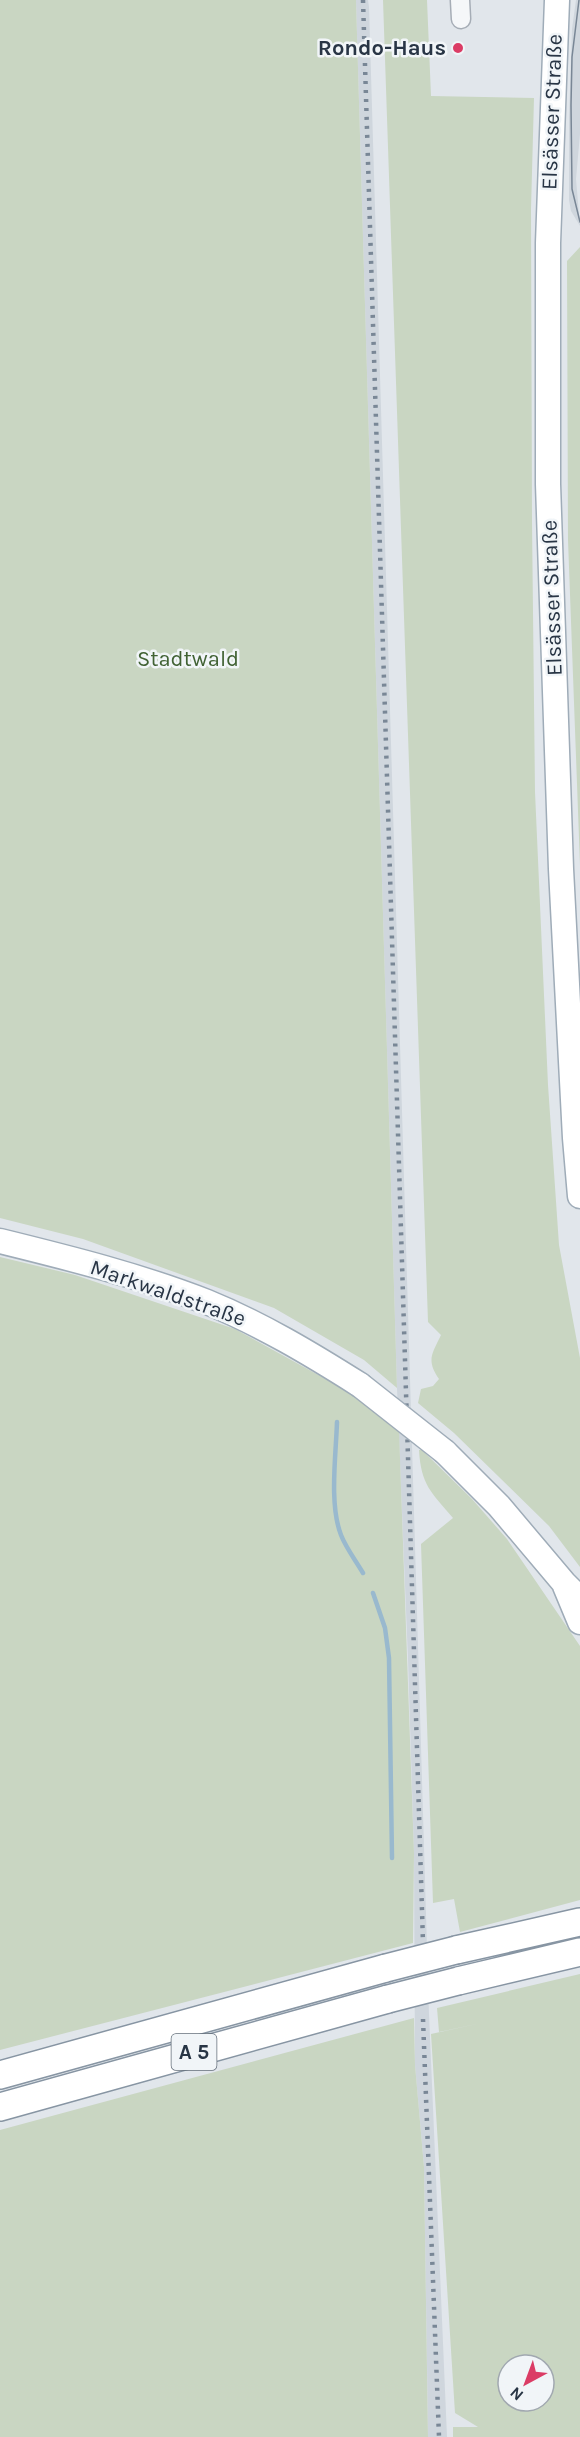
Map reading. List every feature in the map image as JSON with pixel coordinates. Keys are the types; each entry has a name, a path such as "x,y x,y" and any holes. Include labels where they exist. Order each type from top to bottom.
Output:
{"highway":[{"name":"A 5","path":"0,2075 386,1968 580,1922"},
{"name":"A 5","path":"0,2107 388,1999 580,1952"}],"main road":[{"name":"Elsässer Straße","path":"557,0 548,243 548,484 561,869 579,1183"},
{"name":"Markwaldstraße","path":"0,1241 134,1277 206,1302 303,1348 360,1385 445,1452 499,1506 572,1591 580,1622"}],"street":[{"path":"460,0 461,19"}],"shaded area":[{"path":"356,0 368,0 369,7 429,2014 447,2437 428,2437 424,2167 415,2065 414,1853 397,1388"},
{"path":"576,0 580,0 580,134 576,179 580,226 571,211 569,200 572,29"}],"green space":[{"name":"Stadtwald","path":"0,0 356,0 397,1388 364,1360 274,1308 83,1239 0,1218"},
{"path":"383,0 427,0 431,96 534,98 531,209 535,792 548,1085 559,1245 580,1358 580,1567 549,1526 454,1433 418,1403 421,1389 433,1386 439,1379 433,1367 432,1357 441,1335 428,1322"},
{"path":"580,247 580,865 568,540 567,261"},
{"path":"0,1257 75,1275 235,1329 351,1393 399,1430 414,1853 413,1943 0,2050"},
{"path":"419,1450 422,1450 472,1499 507,1539 580,1646 580,1900 460,1932 454,1899 433,1903 421,1544 453,1518 428,1487 422,1472"},
{"path":"580,1974 580,2437 453,2437 453,2427 478,2427 455,2413 431,2034 481,2023 439,2032 437,2008"},
{"path":"414,2018 415,2065 424,2167 428,2437 0,2437 0,2130"}],"waterway":[{"path":"337,1422 334,1479 337,1523 346,1545 363,1573"},
{"path":"373,1593 385,1628 389,1658 392,1858"}],"tram line":[{"path":"579,0 572,57 571,105 572,189 580,222"}],"railway":[{"path":"363,0 423,1943"},
{"path":"423,2019 439,2437"}],"place":[{"name":"Rondo-Haus","path":"458,48"}]}
